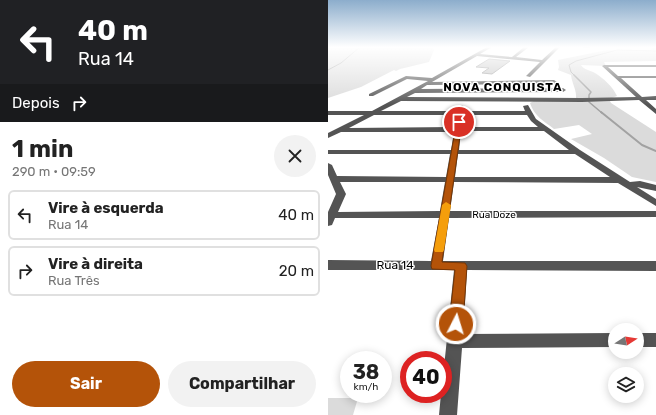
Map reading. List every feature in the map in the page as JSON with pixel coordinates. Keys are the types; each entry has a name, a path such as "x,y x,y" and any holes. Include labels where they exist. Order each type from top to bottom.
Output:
{"street":[{"path":"328,136 460,66"},
{"path":"528,76 538,66"},
{"path":"604,66 656,112"},
{"path":"639,66 655,78"},
{"path":"520,76 552,76"},
{"path":"371,95 406,77 452,77"},
{"path":"476,99 478,77"},
{"path":"617,78 655,78"},
{"path":"427,84 554,82"},
{"path":"414,91 563,90"},
{"path":"400,99 524,98 604,100 656,98"},
{"path":"524,98 528,113 533,120 577,152 656,202"},
{"path":"436,266 463,99"},
{"path":"328,113 528,113"},
{"path":"338,130 545,129"},
{"path":"328,152 577,152"},
{"path":"328,165 336,179 341,194 330,219"},
{"path":"336,179 625,183 640,184 656,188"},
{"name":"Rua Doze","path":"330,219 445,214 656,214"},
{"name":"Rua 14","path":"328,265 656,266"},
{"path":"448,415 461,266"},
{"path":"454,342 608,340"},
{"path":"644,340 656,340"}],"shaded area":[{"path":"328,66 411,66 396,71 394,70 361,87 328,98"},
{"path":"582,66 601,77 608,83 617,96 609,99 611,103 656,132 656,182 632,177 604,158 571,139 592,134 579,125 554,129 534,111 530,103 534,101 576,99 576,93 571,75 558,70 559,67"},
{"path":"328,398 340,398 340,403 357,403 353,415 328,415"}],"building":[{"path":"503,66 492,74 482,73 489,68 476,67"}],"waterway":[{"path":"328,70 335,66"},
{"path":"569,66 571,72 591,92 589,95 589,102 602,113"},
{"path":"601,112 642,145 656,151"}],"slow traffic":[{"path":"439,250 446,205"}],"district":[{"name":"NOVA CONQUISTA","path":"503,87"}],"route":[{"path":"456,324 461,266 436,266 459,122"}]}
